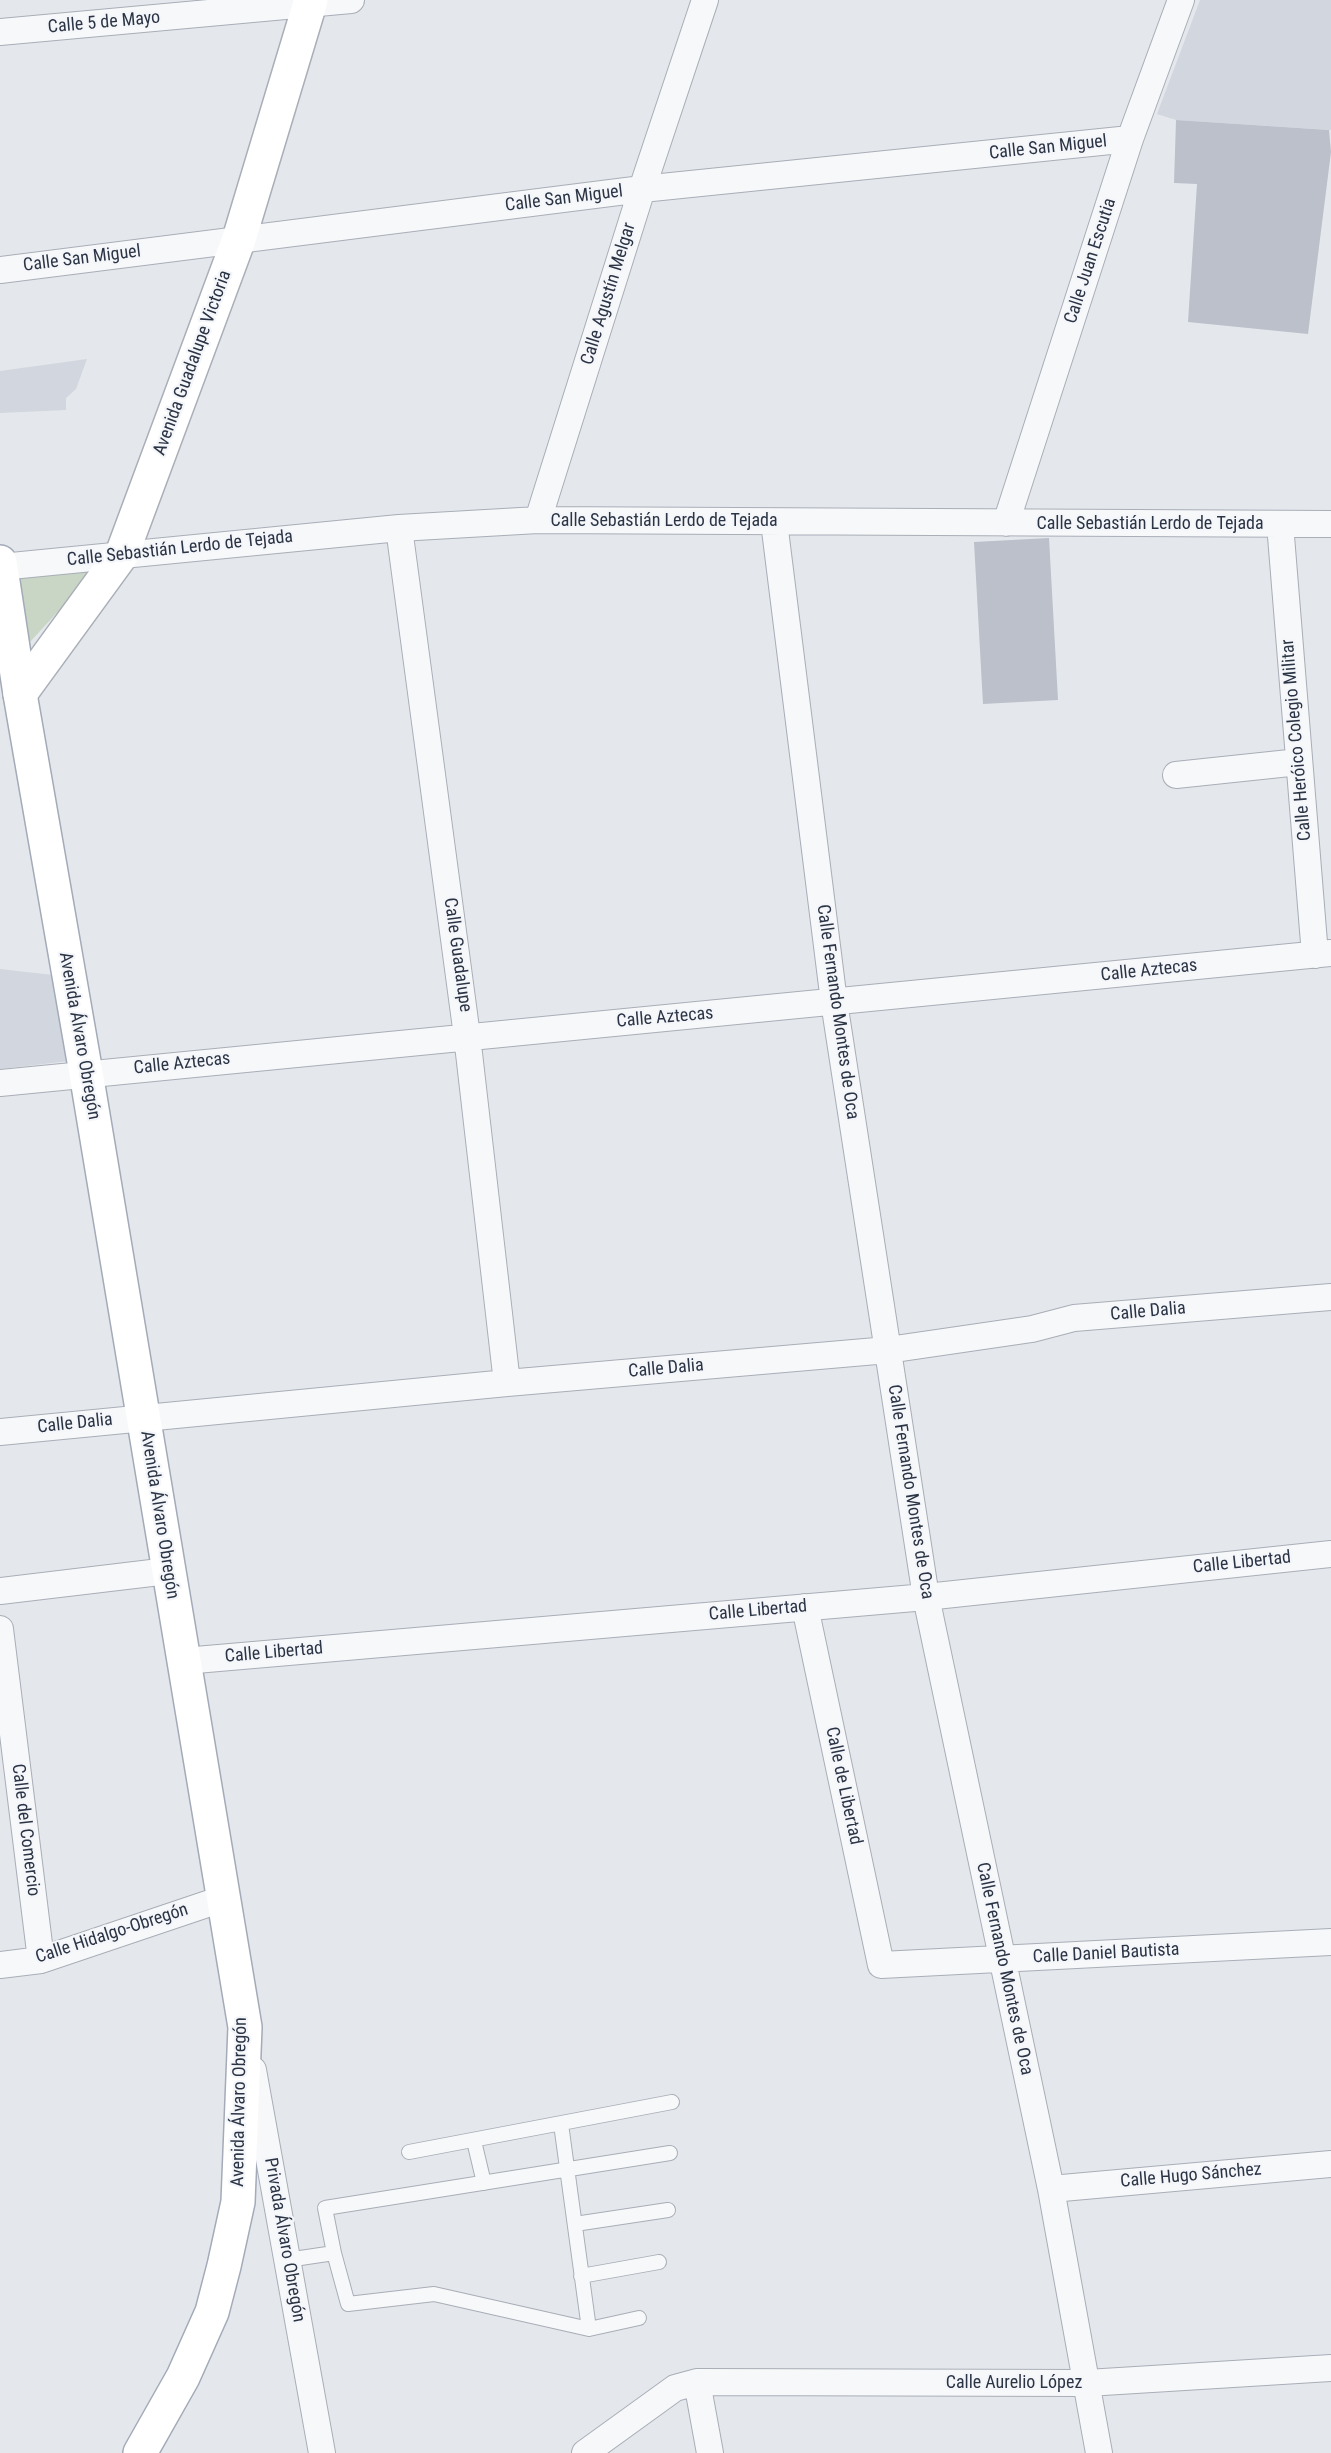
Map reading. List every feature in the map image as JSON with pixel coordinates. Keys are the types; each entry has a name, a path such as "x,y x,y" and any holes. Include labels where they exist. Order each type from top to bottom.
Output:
{"main road":[{"name":"Avenida Guadalupe Victoria","path":"20,694 122,554 239,239 310,2"},
{"name":"Avenida Álvaro Obregón","path":"0,566 245,2027 238,2202 224,2265 212,2312 140,2453"}],"street":[{"name":"Calle 5 de Mayo","path":"0,33 310,2 351,0"},
{"name":"Calle Agustín Melgar","path":"538,520 642,189 705,0"},
{"name":"Calle Juan Escutia","path":"1006,523 1130,139 1181,0"},
{"name":"Calle San Miguel","path":"0,270 642,189 1130,139"},
{"name":"Calle Sebastián Lerdo de Tejada","path":"0,566 399,528 538,520 1331,524"},
{"name":"Calle Fernando Montes de Oca","path":"774,522 834,1002 926,1597 1051,2189 1099,2453"},
{"name":"Calle Heróico Colegio Militar","path":"1280,524 1299,762 1323,954"},
{"name":"Calle Guadalupe","path":"399,528 468,1036 507,1383"},
{"path":"1176,775 1299,762"},
{"name":"Calle Aztecas","path":"0,1083 1323,954"},
{"name":"Calle Dalia","path":"0,1432 507,1383 888,1350 1032,1329 1074,1318 1331,1298"},
{"name":"Calle Libertad","path":"184,1661 926,1597 1331,1554"},
{"path":"0,1591 168,1571"},
{"name":"Calle de Libertad","path":"805,1607 881,1965"},
{"name":"Calle del Comercio","path":"0,1629 41,1960"},
{"name":"Calle Hidalgo-Obregón","path":"0,1965 41,1960 222,1899"},
{"name":"Calle Daniel Bautista","path":"881,1965 1331,1942"},
{"name":"Privada Álvaro Obregón","path":"245,2027 322,2453"},
{"name":"Calle Hugo Sánchez","path":"1051,2189 1331,2164"},
{"name":"Calle Aurelio López","path":"697,2382 1087,2383 1331,2368"},
{"path":"585,2453 675,2388 697,2382 710,2453"}],"lane":[{"path":"409,2152 672,2102"},
{"path":"561,2124 589,2329"},
{"path":"474,2141 484,2183"},
{"path":"639,2318 589,2329 434,2294 348,2304 333,2253 325,2208 670,2153"},
{"path":"575,2224 668,2210"},
{"path":"287,2260 333,2253"},
{"path":"581,2276 659,2262"}],"shaded area":[{"path":"1200,0 1331,0 1331,130 1176,120 1157,114"},
{"path":"87,359 76,389 66,398 66,410 0,413 0,371"},
{"path":"0,969 53,975 69,1061 0,1069"}],"green space":[{"path":"97,569 19,654 10,575"}],"building":[{"path":"1176,120 1329,130 1331,152 1308,334 1188,322 1197,184 1174,183"},
{"path":"1049,538 1058,700 983,704 974,542"}]}
